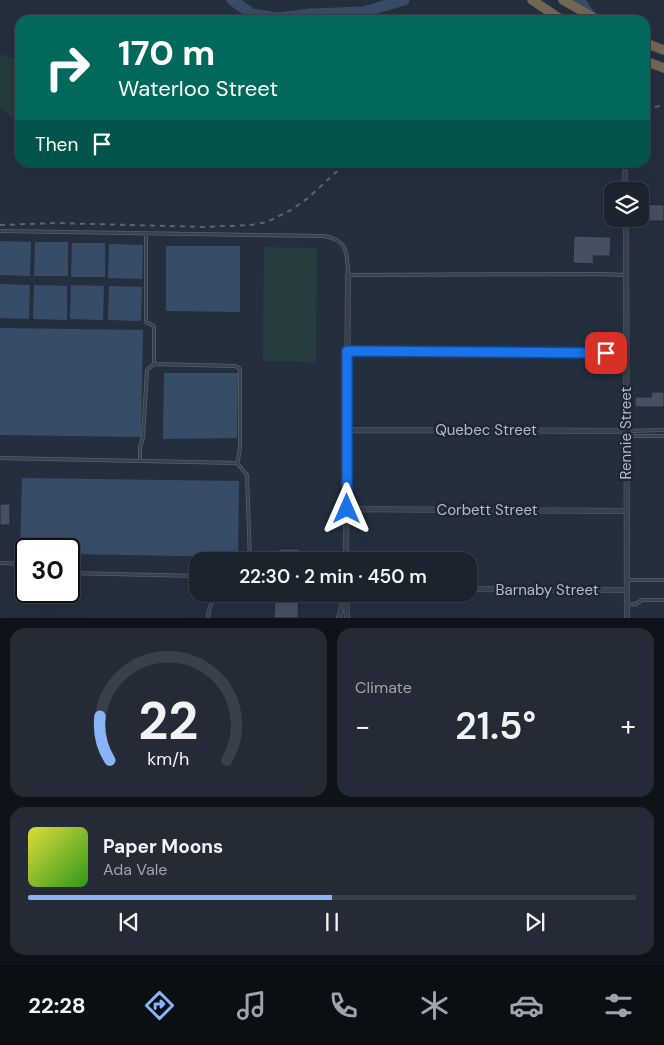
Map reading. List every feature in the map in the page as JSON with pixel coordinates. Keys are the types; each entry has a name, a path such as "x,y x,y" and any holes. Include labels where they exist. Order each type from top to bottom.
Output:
{"highway":[{"path":"532,0 554,15"},
{"path":"563,0 589,15"},
{"path":"650,45 664,50"},
{"path":"650,63 664,68"}],"street":[{"path":"625,172 625,182"},
{"name":"Rennie Street","path":"626,227 625,434 627,618"},
{"path":"346,552 348,275"},
{"path":"347,351 626,353"},
{"name":"Quebec Street","path":"348,430 625,434"},
{"name":"Corbett Street","path":"347,509 626,511"},
{"name":"Barnaby Street","path":"477,589 626,590"},
{"path":"339,618 344,602"},
{"path":"346,602 347,618"}],"lane":[{"path":"0,231 235,234 333,238 340,241 345,250 348,275 626,275"},
{"path":"146,234 146,322 154,326 154,364"},
{"path":"140,461 140,448 144,438 147,370 154,364 236,366 239,368 240,448 237,462 247,475 250,552"},
{"path":"625,434 664,430"},
{"path":"625,434 664,436"},
{"path":"0,458 237,462"},
{"path":"0,564 15,564"},
{"path":"80,573 189,576"},
{"path":"626,580 664,580"},
{"path":"626,605 636,604 642,600 664,600"},
{"path":"208,618 209,605 212,602"}],"green space":[{"path":"0,54 15,59 15,120 0,108"},
{"path":"264,247 317,248 316,362 263,361"}],"water":[{"path":"0,241 31,242 30,276 0,275"},
{"path":"35,242 68,242 68,276 34,276"},
{"path":"72,243 105,243 105,277 71,277"},
{"path":"109,244 143,245 142,279 108,278"},
{"path":"166,246 240,246 240,312 166,311"},
{"path":"0,284 30,285 29,319 0,318"},
{"path":"34,285 67,286 67,320 33,319"},
{"path":"71,285 104,286 103,320 70,319"},
{"path":"109,286 142,287 141,321 108,320"},
{"path":"0,328 143,330 141,437 0,435"},
{"path":"164,373 238,373 237,438 163,439"},
{"path":"22,478 239,481 238,552 189,552 189,556 80,554 80,538 20,538"}],"building":[{"path":"649,204 664,205 664,221 649,221"},
{"path":"574,236 611,237 610,256 593,256 594,264 573,263"},
{"path":"652,392 664,392 664,407 635,407 635,397 651,397"},
{"path":"0,504 10,504 10,525 0,525"},
{"path":"279,549 300,549 300,552 279,552"},
{"path":"275,602 299,602 298,618 274,618"}],"waterway":[{"path":"232,0 252,14 258,15"},
{"path":"302,15 363,12 404,0"},
{"path":"579,0 590,15"}],"railway":[{"path":"650,108 664,105"},
{"path":"0,225 56,223 204,227 251,225 267,222 291,210 308,198 342,167"}],"route":[{"path":"347,509 347,351 606,353"}]}
